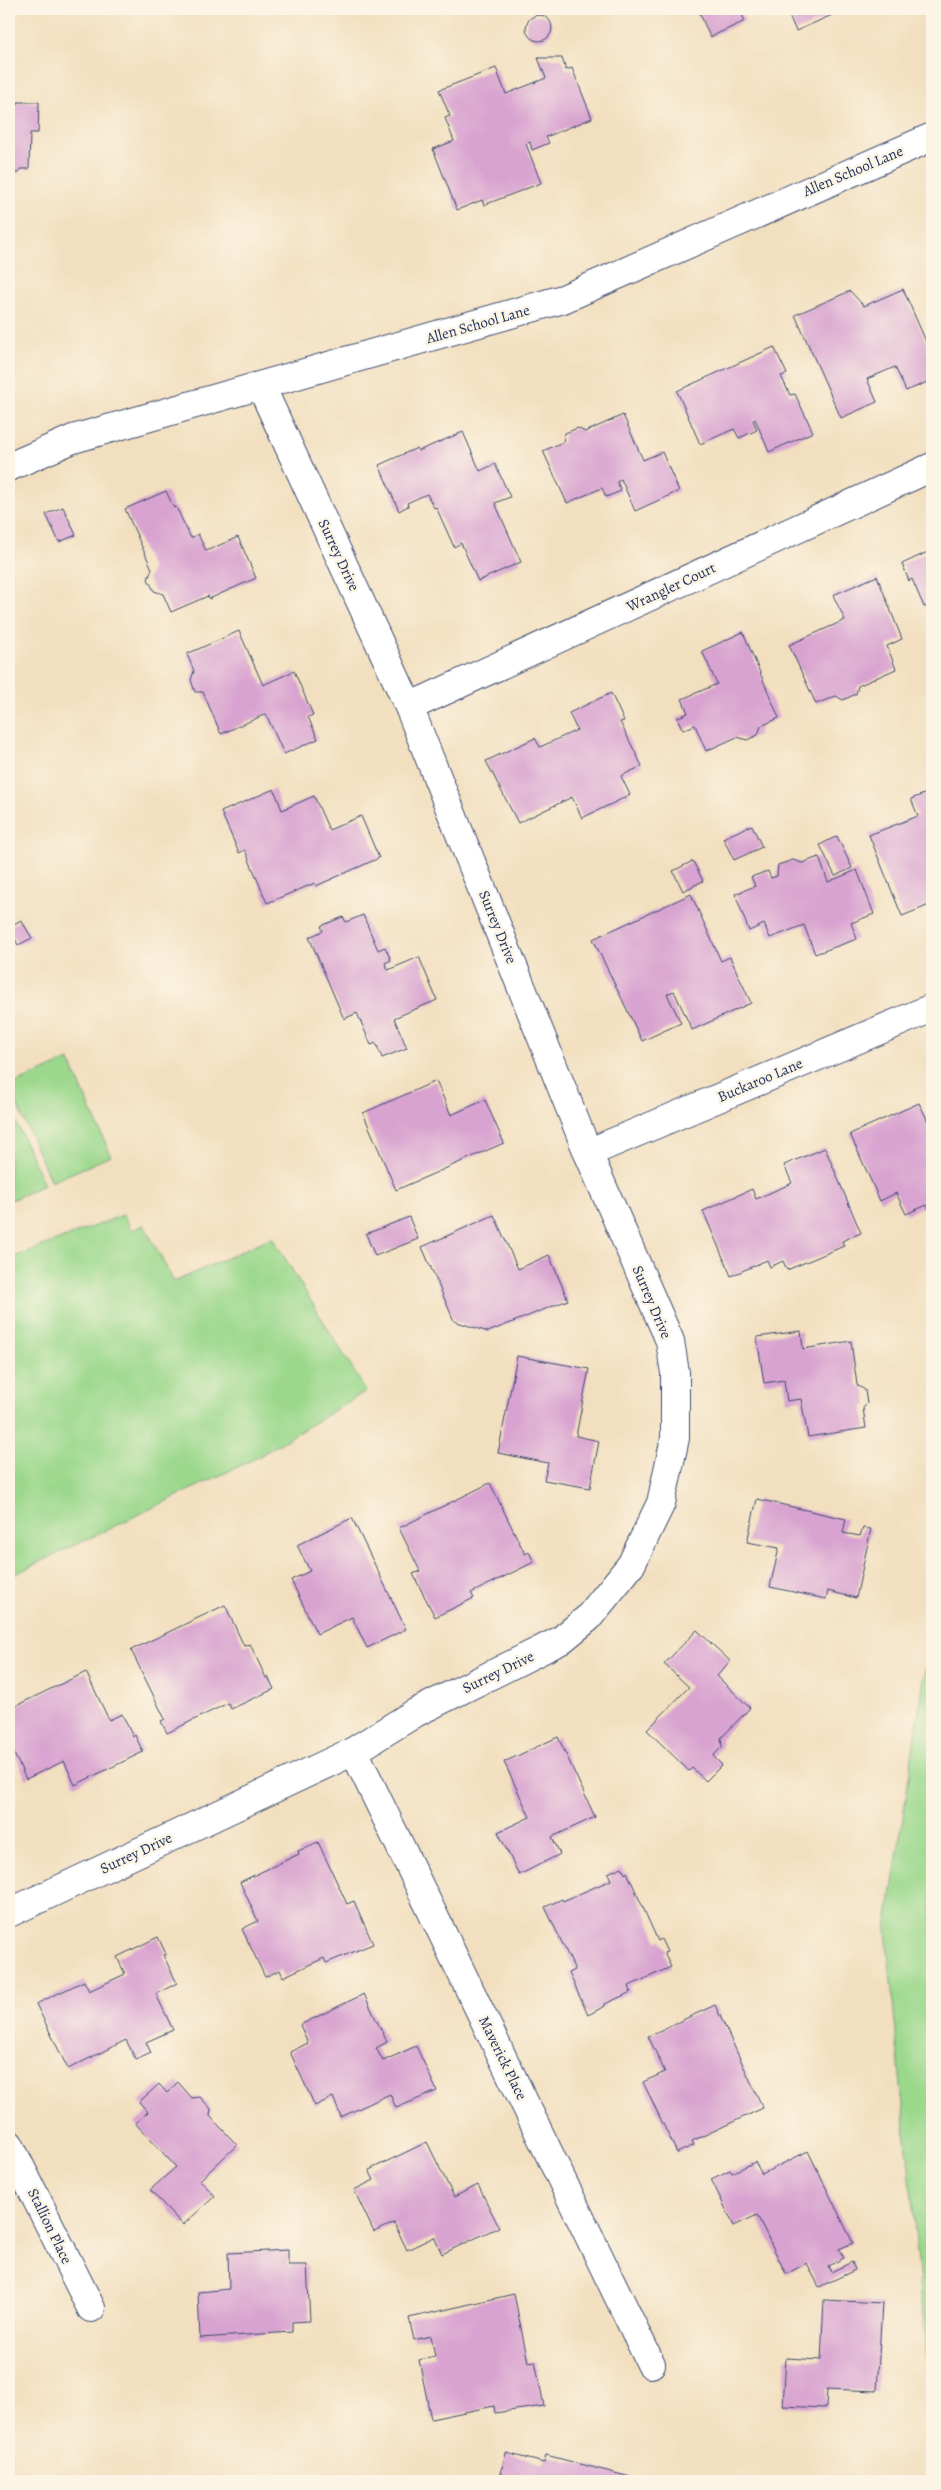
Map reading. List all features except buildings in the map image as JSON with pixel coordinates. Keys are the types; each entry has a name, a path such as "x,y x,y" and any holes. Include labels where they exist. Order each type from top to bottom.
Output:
{"street":[{"name":"Allen School Lane","path":"9,467 73,439 563,299 932,137"},
{"name":"Surrey Drive","path":"9,1913 354,1752 415,1713 561,1640 588,1618 631,1565 661,1503 675,1438 676,1382 670,1341 588,1153 409,707 261,386"},
{"name":"Wrangler Court","path":"409,707 932,467"},
{"name":"Buckaroo Lane","path":"588,1153 932,1008"},
{"name":"Maverick Place","path":"354,1752 651,2364"},
{"name":"Stallion Place","path":"9,2144 91,2308"}],"green space":[{"path":"69,1060 111,1156 51,1182 9,1086"},
{"path":"9,1106 44,1185 9,1201"},
{"path":"123,1215 132,1230 144,1225 174,1282 272,1237 366,1391 256,1458 9,1577 9,1259"},
{"path":"932,1602 932,2407 886,1930 925,1671"}]}
